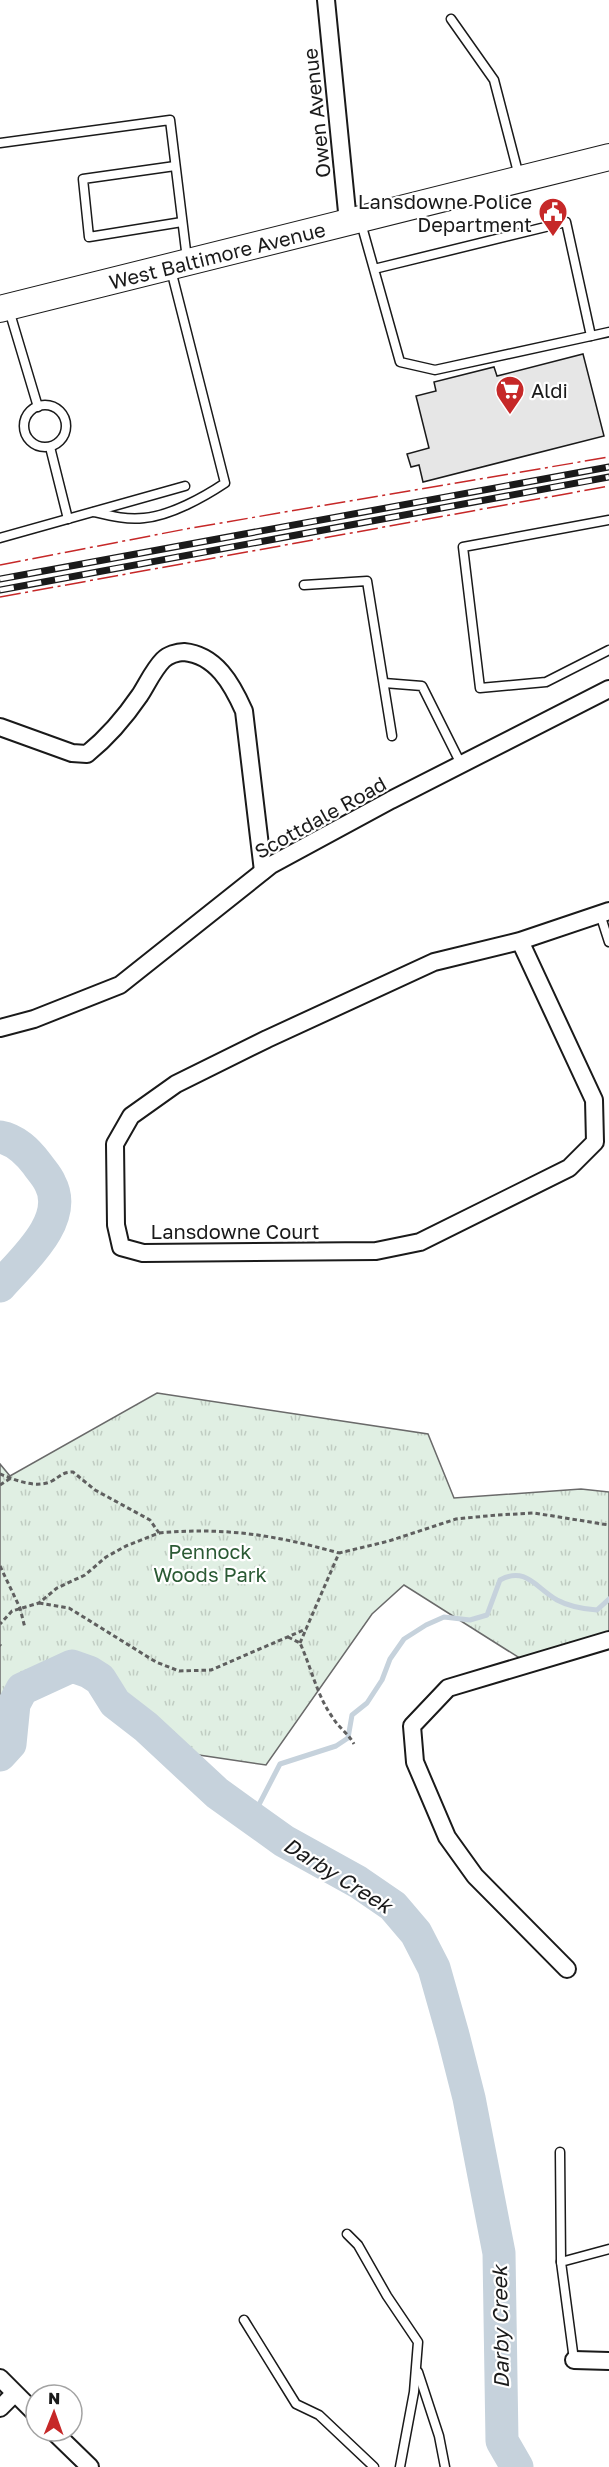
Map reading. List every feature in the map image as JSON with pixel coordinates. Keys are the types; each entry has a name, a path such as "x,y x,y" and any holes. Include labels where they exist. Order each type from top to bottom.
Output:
{"main road":[{"name":"West Baltimore Avenue","path":"4,308 609,158"}],"street":[{"name":"Owen Avenue","path":"326,0 354,221"},
{"path":"0,727 72,753 87,754 130,709 164,659 178,652 195,653 211,662 233,688 244,711 263,871"},
{"name":"Scottdale Road","path":"0,1028 34,1019 120,985 281,859 609,689"},
{"name":"Lansdowne Court","path":"520,941 594,1100 595,1142 569,1167 420,1242 376,1251 143,1253 121,1247 116,1225 115,1144 132,1116 176,1084 434,962 520,941 605,912"},
{"path":"567,1969 475,1876 447,1837 415,1762 412,1726 448,1688 609,1640"},
{"path":"574,2360 609,2361"},
{"path":"0,2378 24,2403"},
{"path":"0,2408 14,2394"},
{"path":"65,2443 90,2467"}],"lane":[{"path":"451,19 494,80 520,179"},
{"path":"0,143 170,120 182,222 179,264 225,483 181,507 146,518 120,518 94,512"},
{"path":"176,166 83,179 90,237 182,222"},
{"path":"354,221 374,269 400,362 435,370 609,332"},
{"path":"374,269 566,222 591,336"},
{"path":"4,308 38,407"},
{"path":"49,405 56,408 65,418 66,432 57,444 50,447 36,445 26,434 26,419 29,413 38,407 49,405"},
{"path":"50,447 68,519"},
{"path":"0,538 185,486"},
{"path":"609,520 463,547 480,688 546,681 609,650"},
{"path":"304,585 368,581 392,735"},
{"path":"384,684 422,686 461,765"},
{"path":"605,912 609,942"},
{"path":"560,2152 561,2262 574,2360"},
{"path":"347,2234 358,2244 387,2296 418,2342 414,2392 400,2467"},
{"path":"561,2262 609,2248"},
{"path":"244,2320 296,2404 319,2415 374,2467"},
{"path":"417,2367 439,2436 445,2467"}],"path":[{"path":"0,1474 34,1485 51,1482 62,1472 73,1472 95,1490 150,1520 159,1533"},
{"path":"0,1485 11,1478"},
{"path":"39,1603 57,1588 85,1575 106,1557 159,1533 198,1529 249,1533 294,1541 339,1554 389,1541 456,1519 534,1513 609,1525"},
{"path":"300,1643 328,1574 339,1554"},
{"path":"0,1566 20,1608 25,1628"},
{"path":"0,1624 12,1611 39,1603 69,1608 156,1662 179,1671 211,1670 306,1629"},
{"path":"288,1637 300,1643 323,1700 334,1720 346,1730 354,1744"}],"green space":[{"name":"Pennock Woods Park","path":"157,1393 428,1434 454,1498 581,1489 609,1492 609,1640 529,1664 404,1585 372,1614 266,1765 172,1751 115,1703 100,1679 72,1666 22,1689 14,1704 10,1744 0,1755 0,1464 10,1476"}],"building":[{"name":"Aldi","path":"583,354 604,436 423,482 419,465 411,467 407,454 429,448 416,396 436,391 434,382 494,367 497,376"}],"waterway":[{"name":"Darby Creek","path":"0,1137 16,1143 29,1155 50,1183 54,1197 54,1211 41,1239 0,1286"},
{"path":"252,1818 280,1764 336,1746 348,1738 352,1715 367,1703 382,1680 390,1659 404,1639 426,1625 444,1617 470,1620 487,1615 500,1580 509,1576 524,1577 557,1600 576,1607 597,1610 609,1599"},
{"name":"Darby Creek","path":"0,1755 10,1744 14,1704 22,1689 72,1666 89,1672 100,1679 115,1703 146,1727 217,1793 284,1841 358,1882 393,1906 416,1933 434,1968 453,2035 469,2098 499,2253 502,2441 517,2467"}],"railway":[{"path":"0,579 609,467"},
{"path":"0,590 609,477"}],"power":[{"path":"0,565 191,528 609,457"},
{"path":"0,597 609,486"}],"place":[{"name":"Lansdowne Police Department","path":"553,238"},
{"name":"Aldi","path":"510,416"}]}
